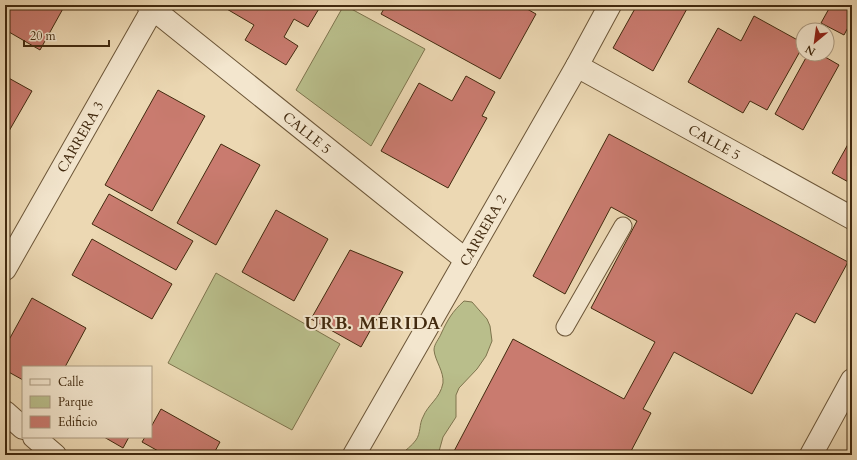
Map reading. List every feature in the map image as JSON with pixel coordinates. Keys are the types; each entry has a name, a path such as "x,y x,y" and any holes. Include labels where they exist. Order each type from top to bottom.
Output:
{"street":[{"name":"CARRERA 2","path":"354,455 578,66 610,5"},
{"name":"CALLE 5","path":"152,6 466,260"},
{"name":"CARRERA 3","path":"5,269 152,6"},
{"name":"CALLE 5","path":"578,66 852,218"},
{"path":"811,455 852,380"},
{"path":"5,412 22,427"},
{"path":"35,438 55,455"}],"lane":[{"path":"565,327 624,226"}],"green space":[{"path":"344,5 425,49 371,146 296,90"},
{"path":"216,273 340,344 292,430 168,363"},
{"path":"464,301 472,302 487,319 490,326 492,341 486,356 477,369 459,388 456,395 456,417 443,437 438,455 401,455 416,440 425,412 437,397 441,389 443,379 434,348 451,316"}],"building":[{"path":"5,5 65,5 40,50 9,32 5,39"},
{"path":"220,5 317,5 320,7 308,27 294,19 284,37 298,46 286,65 245,40 254,25"},
{"path":"386,5 520,5 536,14 500,79 381,14"},
{"path":"637,5 689,5 653,71 613,48"},
{"path":"831,5 852,5 852,20 844,35 835,30 835,22 822,22"},
{"path":"754,16 795,39 795,60 767,110 750,101 743,113 688,82 718,28 741,41"},
{"path":"804,62 834,62 839,65 803,130 775,114"},
{"path":"5,76 32,91 5,138"},
{"path":"466,76 495,92 482,116 487,118 448,188 381,151 419,83 452,101"},
{"path":"158,90 205,116 152,211 105,185"},
{"path":"609,134 848,262 815,323 796,313 752,394 674,352 643,409 651,413 629,455 452,455 513,339 624,399 655,342 591,308 637,221 611,207 565,294 533,276"},
{"path":"852,137 852,184 832,173"},
{"path":"221,144 260,165 216,245 177,223"},
{"path":"109,194 193,241 176,270 92,224"},
{"path":"276,210 328,239 294,301 242,272"},
{"path":"92,239 172,284 152,319 72,275"},
{"path":"350,250 403,272 361,347 311,319"},
{"path":"32,298 86,328 66,366 22,366 22,379 5,370 5,347"},
{"path":"161,409 220,442 213,455 159,455 160,452 142,442 144,438 152,438 152,425"},
{"path":"106,438 128,438 123,448"}],"district":[{"name":"URB. MERIDA","path":"373,323"}]}
